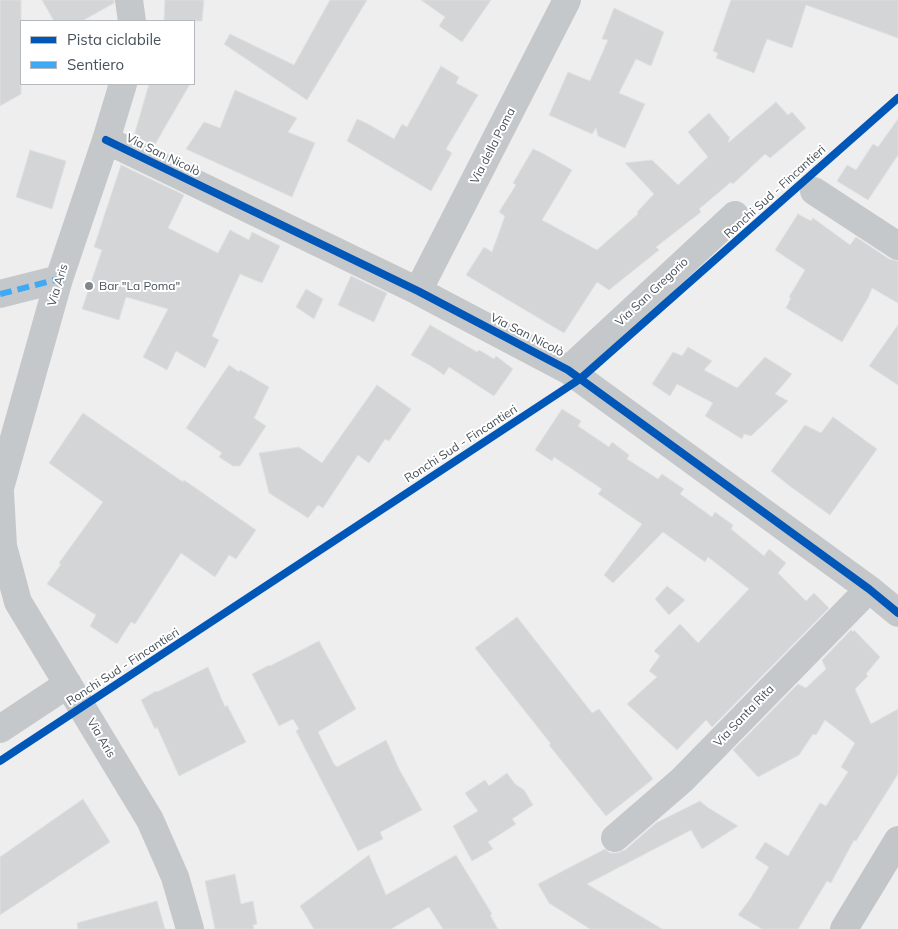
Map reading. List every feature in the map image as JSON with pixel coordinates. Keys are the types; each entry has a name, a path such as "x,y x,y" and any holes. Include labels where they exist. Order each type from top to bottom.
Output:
{"main road":[{"path":"844,929 898,840"}],"street":[{"path":"129,0 132,20"},
{"name":"Via della Poma","path":"418,291 567,0"},
{"name":"Via Aris","path":"124,85 59,279 0,490 3,546 18,602 150,820 175,877 190,929"},
{"name":"Via San Nicolò","path":"106,140 418,291 568,370 869,589 898,613"},
{"path":"814,191 898,246"},
{"name":"Via San Gregorio","path":"568,370 735,215"},
{"path":"0,294 59,279"},
{"name":"Via Santa Rita","path":"615,838 682,780 869,589"},
{"path":"0,729 68,684"}],"building":[{"path":"0,0 21,0 21,94 0,106"},
{"path":"42,0 114,0 114,3 84,20 53,20"},
{"path":"165,0 204,0 202,21 164,20"},
{"path":"330,0 367,0 307,100 224,44 230,34 294,65"},
{"path":"421,0 491,0 462,42 439,26 445,17"},
{"path":"731,0 898,0 898,38 806,5 792,48 767,39 754,73 716,58 718,53 713,51"},
{"path":"614,8 664,32 651,66 636,59 619,93 645,104 625,148 598,136 596,128 592,134 549,115 568,72 590,81 608,40 602,39"},
{"path":"441,66 459,77 456,83 478,95 446,149 452,153 431,191 347,141 357,119 394,139 402,124 407,127"},
{"path":"149,85 189,85 154,146 134,136"},
{"path":"235,90 297,118 288,132 315,143 292,197 186,149 204,122 220,128"},
{"path":"776,102 788,115 792,112 806,128 770,158 765,154 733,184 731,182 699,209 701,212 656,247 659,250 609,290 597,282 564,333 466,275 484,247 492,252 505,216 499,212 516,185 513,183 533,149 572,170 542,220 597,250 638,214 637,212 654,194 625,163 652,160 678,185 708,157 688,132 709,113 730,136 728,143"},
{"path":"898,119 898,155 868,200 837,181 847,165 856,170 873,144 878,147"},
{"path":"30,150 66,161 52,209 16,197"},
{"path":"121,165 184,195 168,228 218,253 230,230 249,240 252,232 280,246 262,283 240,274 212,336 219,340 205,368 176,351 167,370 143,357 168,309 126,297 119,320 82,309 102,250 94,247"},
{"path":"798,214 811,221 813,218 850,245 856,237 889,259 898,261 898,303 872,288 842,342 786,308 791,298 789,297 805,270 775,250"},
{"path":"351,276 387,293 374,322 338,305"},
{"path":"306,289 323,299 314,319 296,307"},
{"path":"430,325 477,352 479,350 494,359 496,356 513,369 494,396 449,367 444,375 411,355"},
{"path":"898,325 898,385 869,366"},
{"path":"688,347 712,361 704,370 737,388 765,357 792,374 775,394 788,401 751,436 744,434 742,439 705,416 713,403 677,384 670,396 652,384 673,352 682,356"},
{"path":"229,365 269,387 254,418 266,426 240,466 233,466 219,457 222,453 186,428"},
{"path":"377,385 411,409 389,441 385,439 369,463 358,455 323,508 318,505 308,518 269,493 259,453 299,447 322,463"},
{"path":"562,409 581,421 578,426 609,447 612,442 629,455 627,459 658,479 662,474 684,489 680,494 712,517 715,512 733,525 731,529 764,556 769,549 786,563 778,573 806,601 814,593 829,608 712,727 706,720 677,750 627,704 657,677 649,671 660,656 654,651 680,624 698,643 749,589 708,557 705,562 663,532 613,583 604,575 642,524 598,494 602,489 554,457 552,461 535,450"},
{"path":"83,413 256,530 236,559 229,555 215,577 181,553 135,624 131,622 117,644 90,626 96,615 47,584 61,564 59,563 103,502 49,463"},
{"path":"833,417 877,449 830,515 771,471 805,425 821,433"},
{"path":"667,586 685,600 669,615 655,599"},
{"path":"517,617 592,713 599,709 653,779 606,816 475,648"},
{"path":"851,630 853,632 854,630 880,657 866,674 868,676 855,689 871,724 898,709 898,774 856,841 854,840 831,883 827,881 798,929 762,929 738,915 769,867 755,858 765,842 788,856 820,803 826,806 848,772 841,767 855,743 825,720 816,735 813,734 799,755 758,777 733,750 798,684 806,688 826,669 822,660"},
{"path":"319,641 356,709 318,732 335,766 337,767 386,740 399,769 422,810 380,832 383,839 358,851 296,731 299,729 293,719 279,726 252,674"},
{"path":"208,667 225,707 227,705 246,742 179,776 157,727 155,729 141,700"},
{"path":"507,773 515,784 524,790 533,805 512,819 516,824 488,842 493,849 472,861 453,826 478,811 465,793 485,780 489,786"},
{"path":"83,799 110,842 0,915 0,857"},
{"path":"700,801 738,826 702,849 691,830 587,884 662,929 590,929 549,903 538,884 605,849 610,853 625,850 656,823"},
{"path":"369,855 386,895 456,855 492,914 490,915 498,929 443,929 429,907 391,929 314,929 300,906"},
{"path":"235,874 241,904 253,901 257,924 253,925 254,929 215,929 205,881"},
{"path":"157,901 165,929 78,929 77,923"}],"marked path":[{"path":"0,294 59,279"}],"cycle path":[{"name":"Ronchi Sud - Fincantieri","path":"0,761 580,379 898,98"},
{"path":"106,140 418,291 568,370 869,589 898,613"}],"place":[{"name":"Bar \"La Poma\"","path":"89,286"}]}
